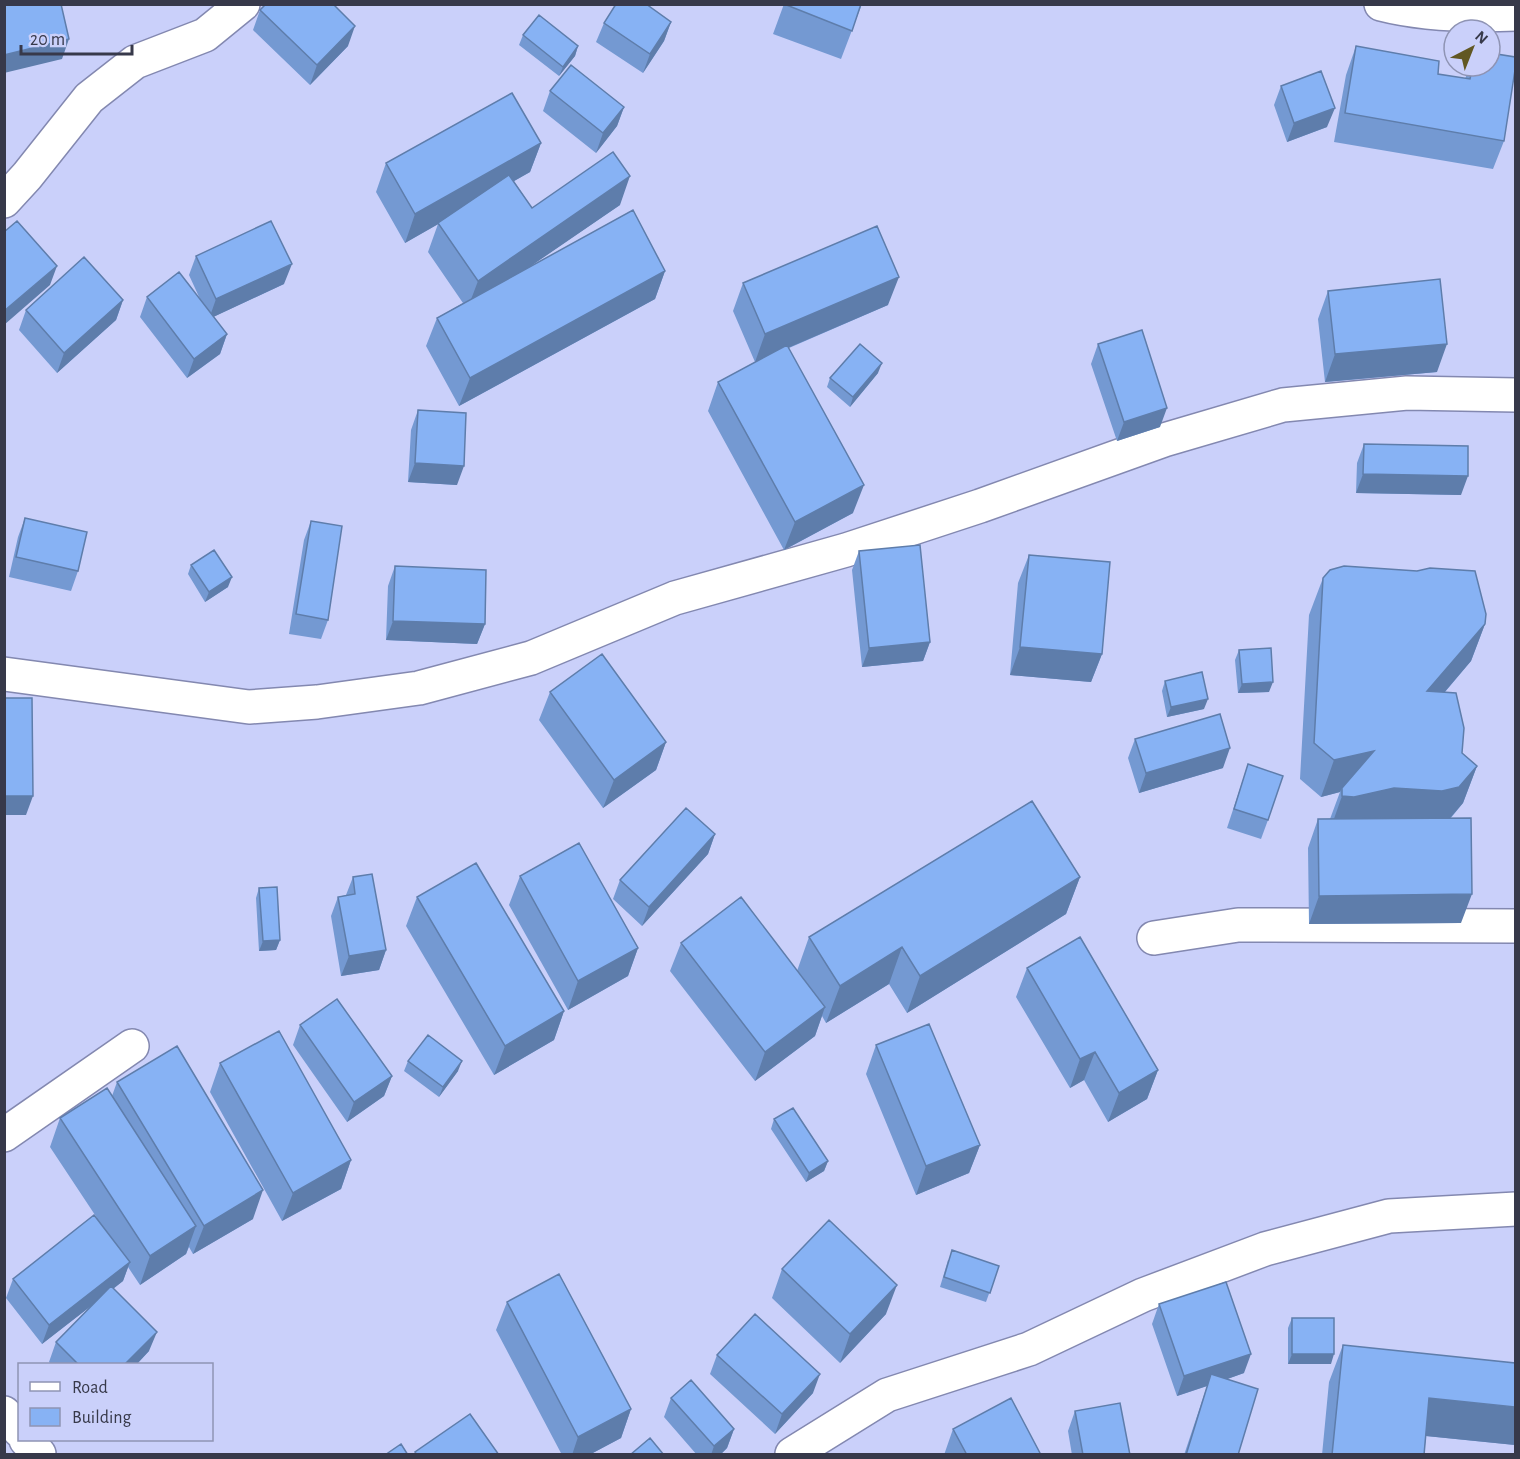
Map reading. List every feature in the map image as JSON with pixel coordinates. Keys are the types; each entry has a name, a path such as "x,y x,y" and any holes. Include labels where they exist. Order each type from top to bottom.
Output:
{"street":[{"path":"4,201 27,176 89,98 135,63 205,35 243,4"},
{"path":"1381,4 1396,8 1475,16 1515,14"},
{"path":"4,674 249,707 317,702 419,688 531,658 675,598 846,550 980,506 1164,440 1283,405 1407,393 1515,395"},
{"path":"1154,938 1238,925 1515,926"},
{"path":"4,1135 132,1046"},
{"path":"792,1455 887,1395 1029,1349 1143,1295 1264,1249 1389,1216 1515,1209"},
{"path":"4,1413 18,1429"},
{"path":"27,1441 39,1455"}],"building":[{"path":"4,4 61,4 69,39 4,55"},
{"path":"266,4 333,4 355,26 317,65 260,10"},
{"path":"616,4 646,4 671,22 650,54 604,23"},
{"path":"784,4 861,4 852,31"},
{"path":"539,15 578,46 563,67 523,35"},
{"path":"1356,46 1439,61 1438,74 1442,75 1442,78 1502,78 1502,55 1515,57 1504,141 1345,113"},
{"path":"571,65 624,107 603,133 550,91"},
{"path":"1321,71 1335,108 1294,123 1281,86"},
{"path":"512,93 541,143 415,214 386,163"},
{"path":"613,152 630,176 478,281 438,223 509,175 532,208"},
{"path":"633,210 665,271 470,378 437,318"},
{"path":"17,221 57,266 4,311 4,232"},
{"path":"271,221 292,264 216,299 196,256"},
{"path":"877,226 899,277 765,334 743,283"},
{"path":"84,257 123,300 64,353 26,310"},
{"path":"179,272 227,334 194,359 147,297"},
{"path":"1440,279 1447,344 1335,354 1328,291"},
{"path":"1142,330 1167,408 1124,422 1098,344"},
{"path":"860,344 882,363 853,397 830,378"},
{"path":"787,345 864,485 795,522 718,382"},
{"path":"418,410 466,413 464,466 415,463"},
{"path":"1364,444 1468,446 1468,476 1363,474"},
{"path":"25,518 87,532 78,571 16,557"},
{"path":"311,521 342,526 328,620 296,614"},
{"path":"920,545 930,642 869,648 859,551"},
{"path":"214,550 232,577 209,592 191,565"},
{"path":"1029,555 1110,562 1102,654 1020,647"},
{"path":"395,566 486,570 485,624 393,621"},
{"path":"1344,566 1417,571 1430,568 1475,571 1486,614 1485,624 1427,691 1456,693 1464,728 1462,753 1477,766 1459,787 1442,791 1394,788 1354,797 1342,796 1342,788 1374,751 1334,760 1314,743 1323,578 1330,570"},
{"path":"1271,648 1273,682 1242,684 1239,650"},
{"path":"602,654 666,742 614,780 550,692"},
{"path":"1202,672 1208,699 1171,707 1165,681"},
{"path":"4,698 32,698 33,796 4,796"},
{"path":"1220,714 1230,748 1146,773 1135,739"},
{"path":"1248,764 1283,776 1268,820 1234,809"},
{"path":"1032,801 1080,877 920,976 902,947 840,986 809,937"},
{"path":"686,808 715,834 649,907 620,880"},
{"path":"1471,818 1472,894 1319,896 1318,819"},
{"path":"579,843 638,948 578,981 520,876"},
{"path":"476,863 564,1011 505,1046 417,897"},
{"path":"372,874 386,950 349,956 338,897 355,894 353,877"},
{"path":"277,887 280,940 263,941 259,888"},
{"path":"741,897 825,1007 765,1052 681,943"},
{"path":"1080,937 1158,1070 1119,1093 1095,1052 1080,1059 1027,968"},
{"path":"337,999 392,1076 354,1102 300,1025"},
{"path":"929,1024 980,1145 926,1166 876,1045"},
{"path":"279,1031 351,1160 293,1193 220,1063"},
{"path":"428,1035 462,1061 443,1087 408,1061"},
{"path":"177,1046 263,1190 204,1226 117,1082"},
{"path":"107,1088 196,1226 150,1256 60,1118"},
{"path":"793,1108 828,1161 809,1173 774,1119"},
{"path":"94,1215 130,1262 49,1325 13,1279"},
{"path":"829,1220 897,1285 850,1334 782,1269"},
{"path":"952,1250 999,1266 990,1293 944,1277"},
{"path":"559,1274 631,1409 578,1437 507,1302"},
{"path":"1226,1282 1251,1354 1184,1376 1159,1304"},
{"path":"111,1286 157,1332 126,1363 77,1363 56,1342"},
{"path":"755,1314 820,1374 782,1414 717,1355"},
{"path":"1292,1318 1334,1318 1334,1354 1292,1354"},
{"path":"1343,1345 1515,1363 1515,1407 1429,1398 1424,1455 1332,1455"},
{"path":"1211,1374 1258,1389 1238,1455 1186,1455"},
{"path":"691,1380 734,1429 714,1446 671,1398"},
{"path":"1011,1398 1041,1455 967,1455 953,1429"},
{"path":"1120,1403 1130,1455 1083,1455 1075,1411"},
{"path":"470,1414 499,1455 417,1455 415,1452"},
{"path":"650,1438 664,1455 630,1455"},
{"path":"401,1444 408,1455 385,1455"}]}
